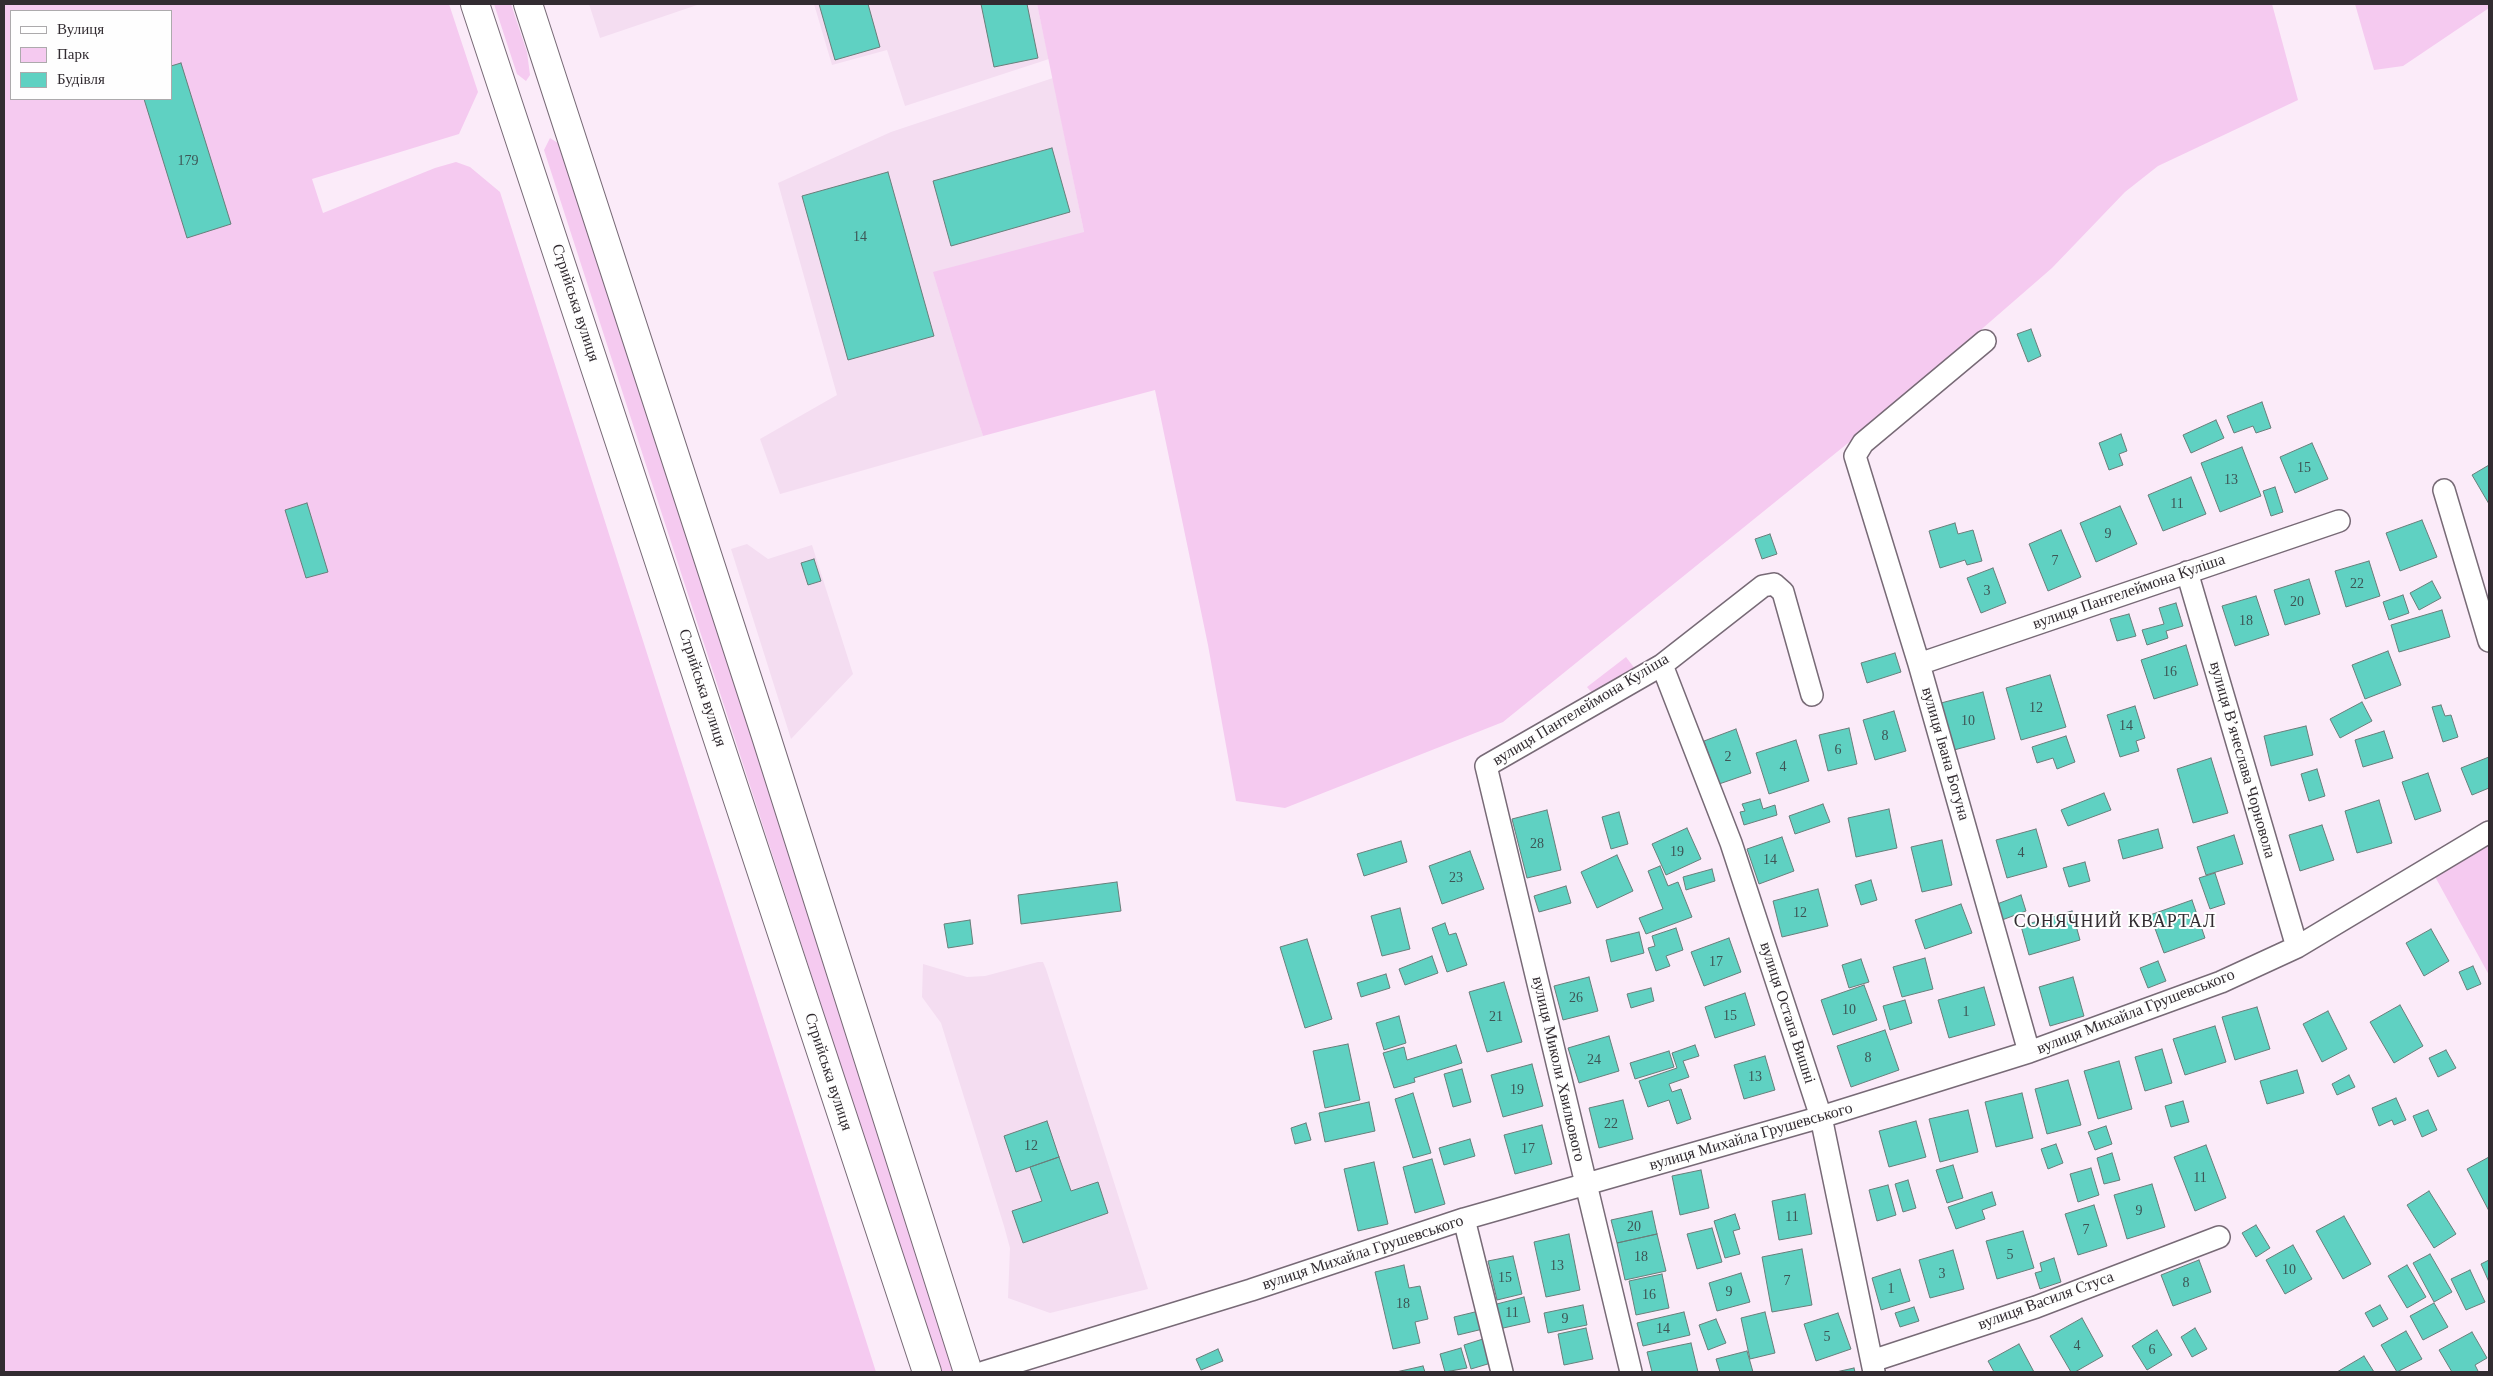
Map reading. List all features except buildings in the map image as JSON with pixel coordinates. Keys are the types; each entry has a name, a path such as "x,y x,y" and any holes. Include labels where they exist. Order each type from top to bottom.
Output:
{"main road":[{"name":"Стрийська вулиця","path":"475,4 926,1372"},
{"path":"528,4 771,750 968,1372"}],"street":[{"name":"вулиця Івана Богуна","path":"1985,341 1863,442 1855,456 1919,664 2029,1052"},
{"path":"2444,490 2489,641"},
{"name":"вулиця Пантелеймона Куліша","path":"1919,664 2339,520"},
{"name":"вулиця Вʼячеслава Чорновола","path":"2187,572 2297,947"},
{"name":"вулиця Пантелеймона Куліша","path":"1486,766 1662,665 1763,586 1774,584 1783,592 1812,695"},
{"name":"вулиця Остапа Вишні","path":"1662,665 1731,843 1821,1118 1873,1367"},
{"name":"вулиця Миколи Хвильового","path":"1486,766 1631,1372"},
{"name":"вулиця Михайла Грушевського","path":"984,1372 1251,1290 1464,1219 1821,1118 2029,1052 2222,982 2297,947 2489,832"},
{"path":"1464,1219 1502,1372"},
{"name":"вулиця Василя Стуса","path":"1873,1367 2219,1237"}],"shaded area":[{"path":"589,4 700,4 600,38"},
{"path":"814,4 1037,4 1049,59 905,106 887,50 832,65"},
{"path":"1053,78 1084,232 960,360 983,436 780,494 760,439 837,395 778,183 891,132"},
{"path":"747,544 768,559 812,545 853,674 791,739 731,549"},
{"path":"1043,962 1046,969 1148,1289 1050,1313 1008,1298 1010,1248 1004,1226 941,1023 922,997 923,964 967,977 985,976"}],"green space":[{"path":"4,4 449,4 478,92 459,134 312,179 323,213 435,168 456,162 470,167 500,192 876,1372 4,1372"},
{"path":"494,4 511,4 527,52 530,75 526,81 517,74"},
{"path":"1037,4 2272,4 2298,100 2158,166 2125,192 2052,268 1884,414 1503,722 1285,808 1236,801 1208,645 1155,390 983,436 972,402 933,272 1084,232"},
{"path":"2355,4 2489,4 2489,8 2403,66 2374,70"},
{"path":"550,138 561,145 956,1372 940,1372 544,150"},
{"path":"1626,657 1639,674 1599,701 1587,687"},
{"path":"2489,840 2489,975 2433,873"}],"district":[{"name":"СОНЯЧНИЙ КВАРТАЛ","path":"2115,922"}]}
